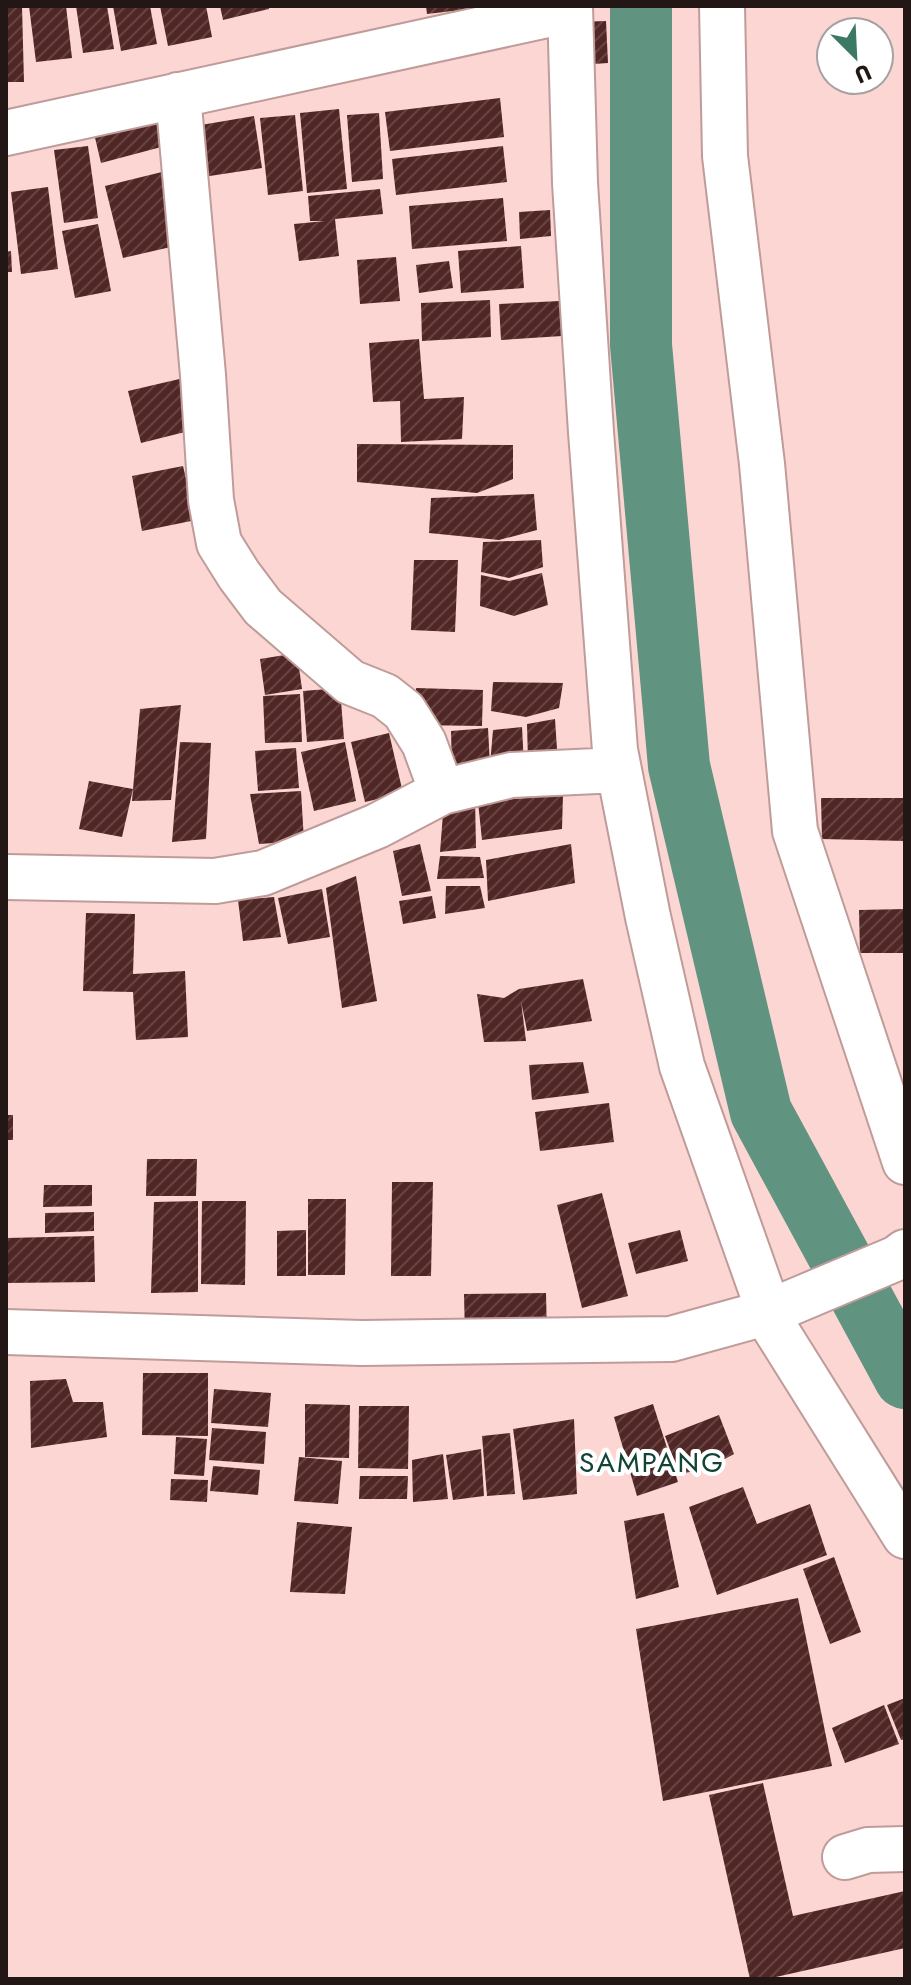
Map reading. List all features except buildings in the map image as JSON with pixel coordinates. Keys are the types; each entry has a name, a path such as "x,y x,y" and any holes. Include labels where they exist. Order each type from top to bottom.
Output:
{"street":[{"path":"722,6 725,156 762,464 795,831 905,1162"},
{"path":"6,133 570,8 575,183 615,750 648,917 682,1066 776,1330 905,1536"},
{"path":"178,95 211,500 219,543 263,607 350,682 385,696 404,711 424,743 442,792"},
{"path":"6,877 215,881 263,873 377,826 442,792 511,775 619,770"},
{"path":"6,1332 362,1343 671,1339 769,1312 901,1255"},
{"path":"845,1857 868,1850 905,1849"}],"waterway":[{"path":"641,6 641,345 679,766 761,1112 905,1378"}],"district":[{"name":"SAMPANG","path":"652,1462"}]}
